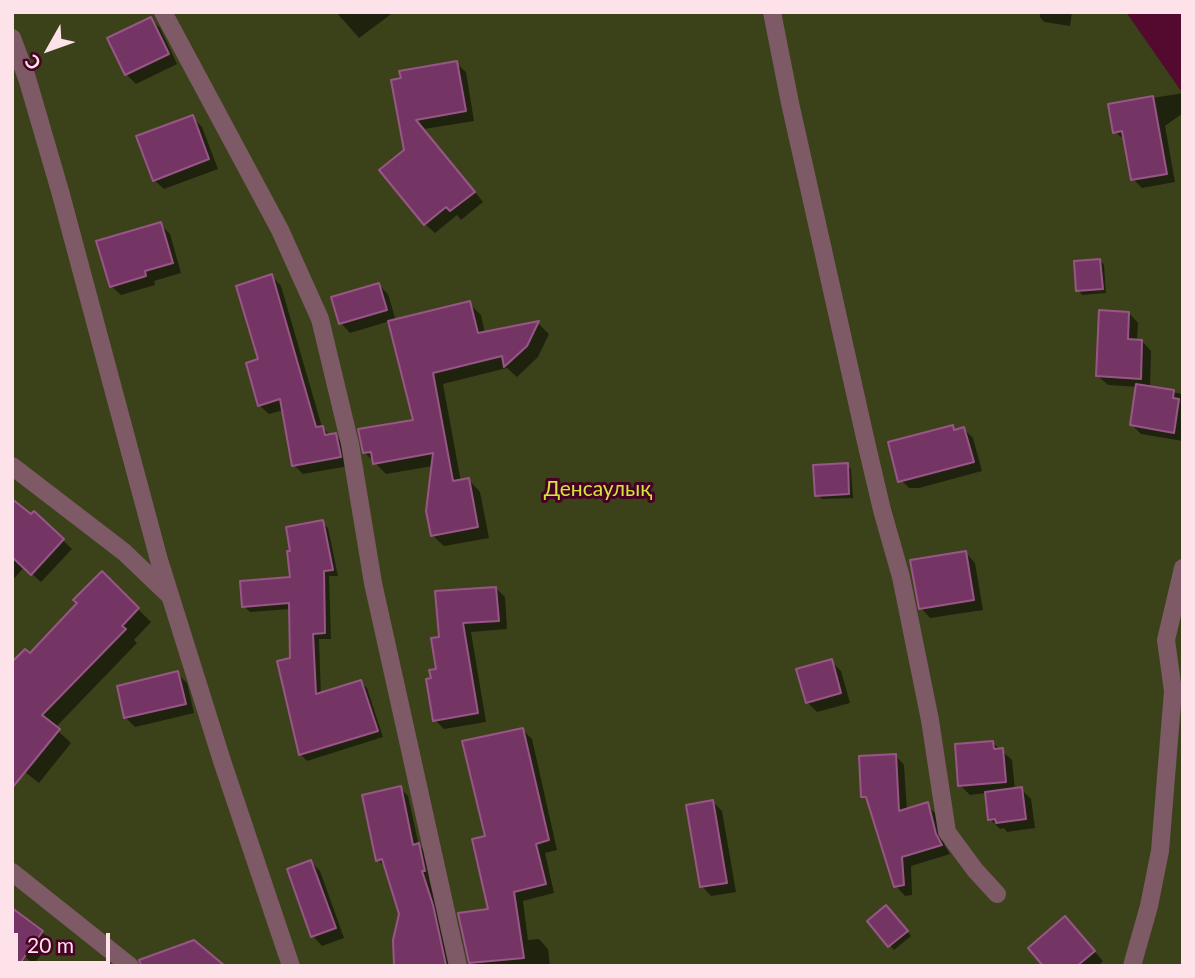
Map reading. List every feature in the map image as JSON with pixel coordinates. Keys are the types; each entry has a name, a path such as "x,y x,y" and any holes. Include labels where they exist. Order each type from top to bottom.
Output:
{"street":[{"path":"163,12 280,230 320,318 350,444 373,583 458,966"},
{"path":"772,12 866,442 901,577 930,720 947,832 997,894"},
{"path":"12,38 27,78 60,191 122,429 171,597 222,761 291,966"},
{"path":"12,65 27,78"},
{"path":"12,466 124,552 171,597"},
{"path":"1132,966 1149,906 1160,851 1173,691 1166,640 1183,568"},
{"path":"12,872 130,966"}],"green space":[{"name":"Денсаулық","path":"12,12 1126,12 1183,94 1183,966 12,966"}],"building":[{"path":"151,17 169,54 125,75 107,38"},
{"path":"457,61 466,111 416,120 475,192 450,211 446,207 424,225 379,170 404,150 391,80 401,78 399,71"},
{"path":"1153,96 1167,174 1131,180 1122,131 1113,133 1108,104"},
{"path":"193,115 209,159 153,181 136,136"},
{"path":"161,222 173,263 145,271 146,276 110,287 96,241"},
{"path":"1100,259 1103,289 1076,291 1074,261"},
{"path":"272,274 316,427 323,426 325,435 336,433 341,457 292,466 280,399 258,406 246,363 258,359 236,286"},
{"path":"379,283 387,310 339,324 331,297"},
{"path":"470,301 478,333 539,321 527,346 504,367 502,356 433,373 453,481 469,478 478,527 431,536 426,511 433,453 373,464 371,452 363,453 358,429 413,420 388,321"},
{"path":"1099,310 1129,312 1128,339 1142,340 1141,379 1096,376"},
{"path":"1136,384 1174,390 1173,398 1179,399 1174,433 1130,425"},
{"path":"953,425 954,430 964,427 974,462 898,482 888,442"},
{"path":"848,463 849,494 815,496 813,465"},
{"path":"12,499 31,514 34,511 64,539 31,575 12,557"},
{"path":"323,520 333,570 324,571 325,633 313,634 316,694 361,680 378,731 299,755 277,661 290,658 289,603 242,607 240,581 290,577 286,527"},
{"path":"966,551 974,600 919,609 910,560"},
{"path":"102,571 139,608 122,626 126,629 42,715 60,729 12,788 12,662 25,649 30,653 77,603 73,600"},
{"path":"496,587 499,621 463,623 478,713 433,721 426,679 431,678 429,670 436,669 431,638 439,637 435,591"},
{"path":"832,659 841,693 806,703 796,669"},
{"path":"178,671 186,704 124,718 117,686"},
{"path":"523,728 549,840 536,844 546,884 514,892 524,958 469,963 458,913 488,909 472,839 485,836 462,741"},
{"path":"993,741 994,749 1003,748 1006,782 958,786 955,744"},
{"path":"896,754 899,811 928,802 936,834 942,845 902,857 904,885 894,887 866,797 861,797 859,756"},
{"path":"401,786 413,845 419,843 425,871 422,871 433,905 446,965 394,966 393,940 399,914 382,859 376,861 362,795"},
{"path":"1022,787 1026,819 996,823 995,819 988,820 985,792"},
{"path":"713,800 727,883 700,887 686,805"},
{"path":"311,860 336,928 311,937 287,869"},
{"path":"886,905 908,931 888,947 867,921"},
{"path":"12,908 43,931 18,966 12,966"},
{"path":"1065,916 1095,951 1077,966 1043,966 1028,948"},
{"path":"194,940 225,966 141,966 139,960"}]}
